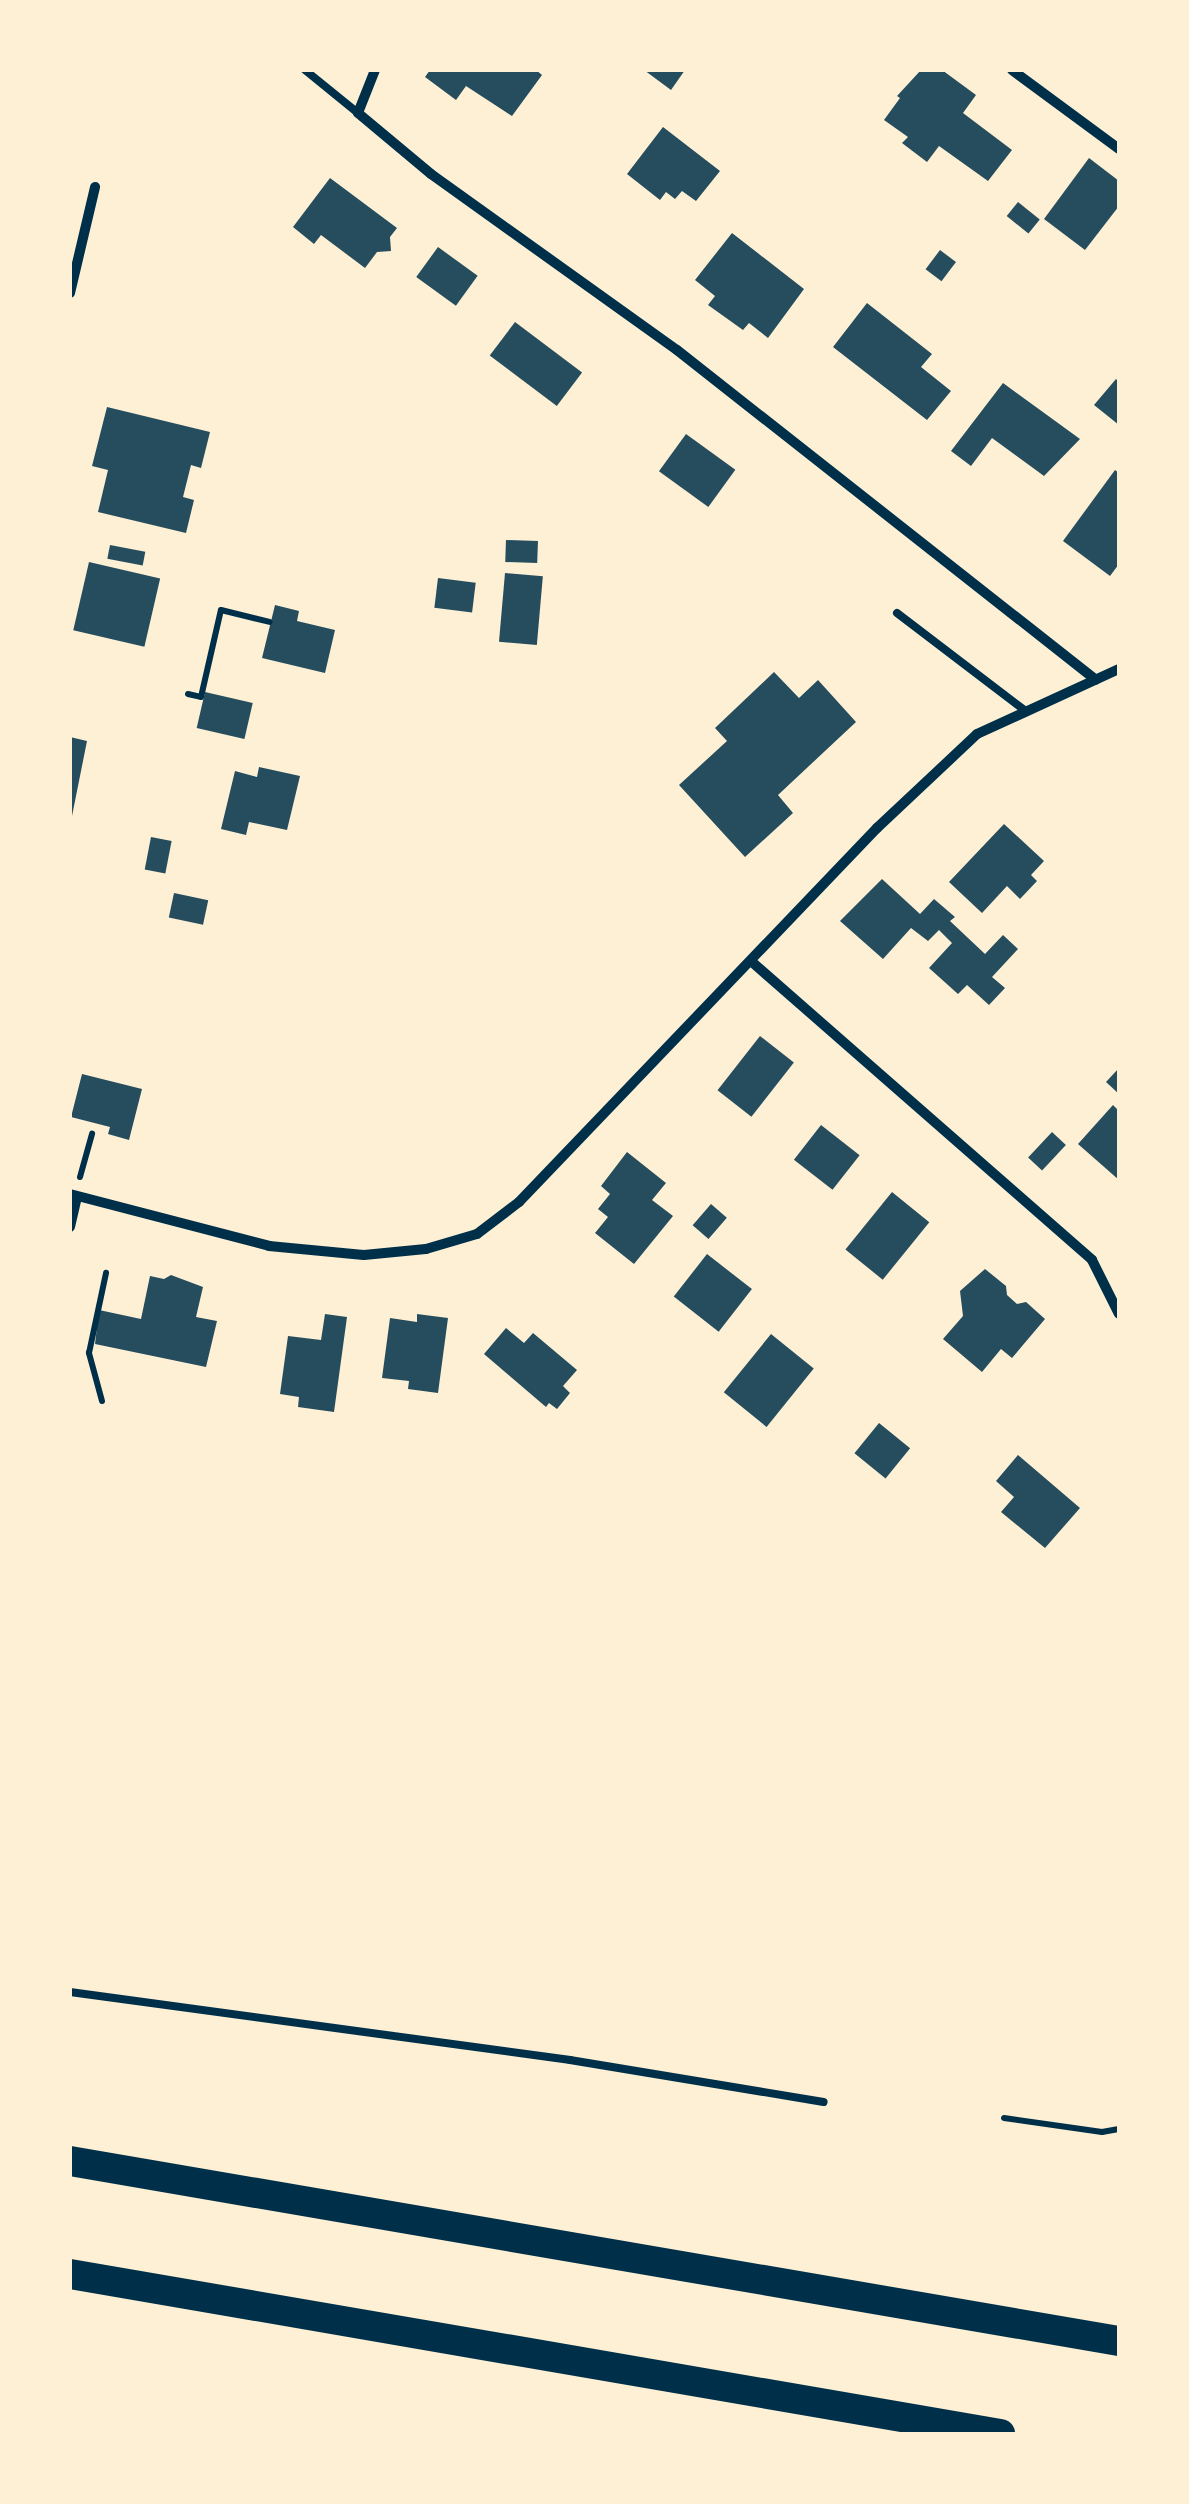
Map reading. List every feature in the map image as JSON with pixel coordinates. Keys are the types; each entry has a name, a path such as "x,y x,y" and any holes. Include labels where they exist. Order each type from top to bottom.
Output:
{"highway":[{"path":"70,2161 1119,2342"},
{"path":"70,2274 1000,2434"}],"street":[{"path":"375,70 358,113 431,174 677,350 1096,680"},
{"path":"1012,70 1119,149"},
{"path":"70,293 95,187"},
{"path":"70,1226 73,1196 269,1246 345,1253 426,1250 476,1234 519,1202 877,828 978,734 1119,670"},
{"path":"752,962 1092,1260 1119,1314"}],"lane":[{"path":"306,70 358,113"},
{"path":"898,614 1027,712"},
{"path":"70,1992 570,2060 824,2102"}],"path":[{"path":"188,694 201,697 221,610 270,622"},
{"path":"70,1174 80,1178 92,1134"},
{"path":"102,1401 89,1352 106,1272"},
{"path":"1004,2118 1102,2132 1119,2130"}],"building":[{"path":"430,70 536,70 542,75 512,116 466,86 456,100 425,77"},
{"path":"644,70 685,70 671,90"},
{"path":"921,70 942,70 976,95 963,113 1012,150 988,181 939,146 927,162 902,143 908,137 884,120 900,98 897,96"},
{"path":"663,127 720,171 696,201 682,191 675,199 666,192 660,200 627,174"},
{"path":"1089,158 1119,181 1119,206 1085,250 1044,219"},
{"path":"330,178 397,228 390,237 391,251 377,252 365,268 321,235 314,244 293,227"},
{"path":"1018,202 1040,220 1028,234 1007,216"},
{"path":"732,233 804,289 768,338 749,323 743,330 708,305 715,296 695,280"},
{"path":"438,247 478,276 456,306 416,277"},
{"path":"940,250 956,262 942,281 926,269"},
{"path":"867,303 932,354 921,367 951,391 927,420 833,347"},
{"path":"515,322 582,373 557,406 490,356"},
{"path":"1116,379 1119,382 1119,425 1094,405"},
{"path":"1003,383 1080,439 1044,476 992,438 971,466 951,451"},
{"path":"107,407 210,432 201,468 191,465 183,497 194,500 186,533 98,512 108,470 92,466"},
{"path":"686,434 735,470 708,507 659,471"},
{"path":"1115,470 1119,473 1119,564 1110,576 1063,541"},
{"path":"506,540 538,541 537,563 505,562"},
{"path":"110,545 145,552 143,566 107,559"},
{"path":"89,562 160,578 144,647 73,630"},
{"path":"505,573 543,576 537,645 499,642"},
{"path":"438,578 476,583 472,612 434,608"},
{"path":"275,605 299,611 297,621 335,630 325,673 262,658"},
{"path":"774,672 799,698 818,680 856,722 778,795 793,813 745,857 679,785 727,741 715,728"},
{"path":"205,692 253,703 244,739 197,728"},
{"path":"70,737 87,741 71,821 70,820"},
{"path":"259,767 300,776 287,830 249,822 246,835 221,829 235,771 257,777"},
{"path":"1004,824 1044,861 1031,875 1037,881 1020,899 1007,886 982,913 949,882"},
{"path":"151,837 172,841 165,873 145,869"},
{"path":"882,879 920,914 934,899 955,917 950,921 985,954 1003,935 1018,949 992,977 1005,988 989,1005 967,985 958,994 929,968 952,943 939,930 928,941 911,928 883,959 840,921"},
{"path":"174,893 208,900 203,925 169,917"},
{"path":"760,1036 794,1062 751,1117 718,1090"},
{"path":"1119,1068 1119,1094 1106,1082"},
{"path":"82,1074 142,1089 129,1140 108,1134 110,1127 71,1117"},
{"path":"1113,1105 1119,1111 1119,1180 1078,1144"},
{"path":"821,1125 860,1155 833,1190 794,1160"},
{"path":"1052,1132 1066,1145 1042,1171 1028,1158"},
{"path":"627,1152 666,1183 652,1200 673,1216 634,1264 595,1233 608,1217 598,1209 610,1194 601,1186"},
{"path":"892,1192 929,1222 883,1280 845,1250"},
{"path":"711,1204 727,1218 708,1239 693,1225"},
{"path":"707,1254 752,1289 719,1332 674,1297"},
{"path":"985,1269 1006,1286 1007,1295 1017,1304 1026,1302 1045,1319 1012,1358 1001,1349 982,1372 943,1339 963,1316 960,1291"},
{"path":"171,1275 203,1287 196,1317 217,1321 206,1367 95,1344 99,1310 141,1319 150,1276 164,1279"},
{"path":"325,1314 347,1317 334,1412 298,1407 299,1397 280,1394 288,1336 321,1340"},
{"path":"417,1314 448,1318 438,1393 408,1389 409,1381 382,1378 390,1318 417,1322"},
{"path":"506,1328 524,1343 533,1333 577,1370 563,1386 570,1393 557,1409 549,1403 546,1407 484,1354"},
{"path":"771,1334 814,1369 767,1427 724,1392"},
{"path":"879,1423 910,1448 886,1478 854,1453"},
{"path":"1018,1455 1080,1508 1045,1548 1001,1512 1014,1497 996,1481"}]}
